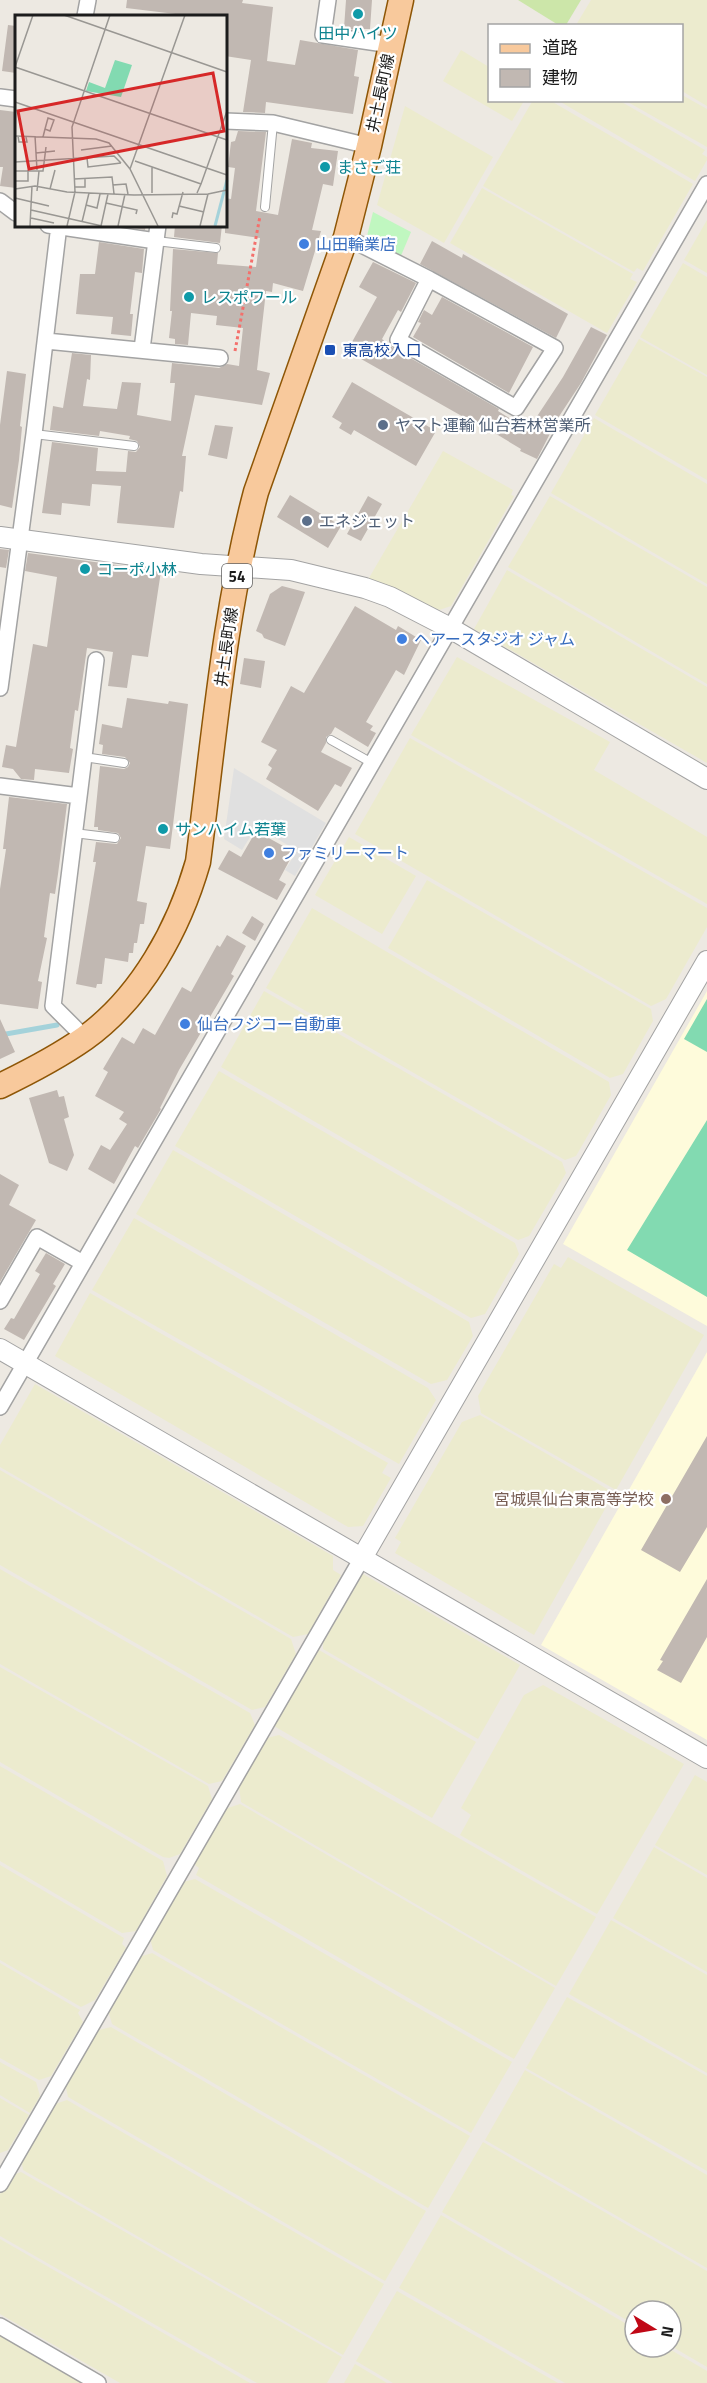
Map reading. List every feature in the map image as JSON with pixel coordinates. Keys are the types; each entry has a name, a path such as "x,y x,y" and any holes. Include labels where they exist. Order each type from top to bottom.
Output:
{"main road":[{"name":"井土長町線","path":"0,1086 29,1072 85,1038 102,1023 141,981 171,934 190,889 198,862 238,566 256,492 345,237 369,146 401,0"}],"street":[{"path":"85,15 87,0"},
{"path":"328,0 323,35 391,45"},
{"path":"0,97 15,99"},
{"path":"226,121 273,123 369,146"},
{"path":"0,1407 707,184"},
{"path":"0,201 15,212"},
{"path":"0,688 46,341 55,226 157,233 142,350"},
{"path":"345,237 429,279 555,348 516,408 398,340 429,279"},
{"path":"46,341 220,358"},
{"path":"0,537 190,562 291,570 365,588 390,597 450,628 707,779"},
{"path":"85,1038 53,1005 96,660"},
{"path":"0,786 79,796"},
{"path":"0,2184 707,961"},
{"path":"0,1301 37,1237 83,1263"},
{"path":"0,1349 707,1758"},
{"path":"0,2326 98,2383"}],"lane":[{"path":"265,207 273,123"},
{"path":"157,233 216,248"},
{"path":"34,434 134,446"},
{"path":"331,740 372,763"},
{"path":"84,757 124,763"},
{"path":"74,833 115,838"}],"path":[{"path":"220,358 235,352 258,218 265,207"}],"shaded area":[{"path":"234,768 326,823 295,876 285,870 297,851 257,826 242,850 224,839"},
{"path":"707,991 707,1326 563,1244"},
{"name":"宮城県仙台東高等学校","path":"707,1352 707,1740 541,1645"}],"green space":[{"path":"518,0 581,0 567,24 557,24"},
{"path":"591,0 707,0 707,106 683,92 683,24 577,24"},
{"path":"461,50 488,66 488,102 523,102 512,121 443,81"},
{"path":"683,96 707,109 707,147 628,102 683,102"},
{"path":"532,102 553,102 693,184 643,271 637,268 634,272 483,186"},
{"path":"561,102 622,102 705,150 702,154 707,157 707,160 695,181"},
{"path":"405,106 493,157 444,243 377,205"},
{"path":"482,188 633,274 630,279 637,282 607,333 450,243"},
{"path":"373,212 411,232 400,258 373,246 367,236"},
{"path":"707,220 707,273 684,260"},
{"path":"683,263 707,277 707,375 640,337"},
{"path":"639,339 707,377 707,480 595,415"},
{"path":"594,418 707,484 707,584 551,493"},
{"path":"443,451 513,490 511,495 514,496 451,606 439,610 369,578"},
{"path":"550,496 707,587 707,684 508,567"},
{"path":"507,570 707,687 707,763 474,629"},
{"path":"457,657 610,742 594,770 707,837 707,904 411,735"},
{"path":"410,738 707,908 707,927 666,999 651,1006 355,834"},
{"path":"349,837 416,876 382,934 315,895"},
{"path":"427,880 651,1009 653,1021 623,1074 610,1078 388,948"},
{"path":"312,908 609,1082 611,1095 576,1156 565,1160 266,988"},
{"path":"264,991 562,1162 566,1173 529,1236 518,1240 221,1067"},
{"path":"707,999 707,1052 684,1039"},
{"path":"219,1071 515,1243 519,1254 485,1314 471,1318 175,1146"},
{"path":"707,1120 707,1297 627,1250"},
{"path":"173,1150 469,1322 473,1336 447,1380 431,1384 136,1214"},
{"path":"134,1218 428,1388 436,1400 399,1464 92,1290"},
{"path":"568,1257 704,1335 616,1490 481,1413 478,1396 554,1264 561,1268"},
{"path":"90,1293 388,1463 382,1473 391,1478 363,1526 348,1527 55,1356"},
{"path":"35,1384 333,1556 333,1570 341,1575 308,1634 293,1637 0,1467 0,1445"},
{"path":"480,1415 614,1493 534,1635 395,1553 401,1542 395,1538 462,1422"},
{"path":"0,1470 291,1639 296,1654 265,1707 252,1710 0,1565"},
{"path":"0,1569 250,1713 255,1725 222,1781 209,1784 0,1664"},
{"path":"363,1574 520,1665 478,1739 323,1649 323,1643"},
{"path":"319,1650 476,1742 432,1818 274,1726"},
{"path":"0,1667 208,1786 212,1799 180,1854 169,1858 163,1857 0,1762"},
{"path":"543,1685 684,1764 597,1914 460,1835 471,1815 461,1808 524,1695"},
{"path":"279,1735 596,1917 556,1986 241,1802 239,1786 267,1738"},
{"path":"0,1766 163,1861 167,1876 136,1931 122,1933 0,1861"},
{"path":"695,1775 707,1782 707,1875 655,1845"},
{"path":"240,1804 555,1988 514,2059 196,1875 199,1868 194,1864 225,1809"},
{"path":"654,1847 707,1878 707,1972 613,1918"},
{"path":"0,1865 124,1938 122,1944 126,1948 95,2000 81,2007 0,1960"},
{"path":"195,1879 512,2062 471,2133 153,1950 150,1938 183,1882"},
{"path":"611,1920 707,1975 707,2073 569,1994"},
{"path":"152,1953 470,2136 428,2208 112,2024 108,2010 139,1957"},
{"path":"0,1963 80,2010 78,2013 83,2022 51,2076 39,2080 0,2058"},
{"path":"567,1997 707,2076 707,2171 526,2068"},
{"path":"111,2027 426,2211 385,2281 68,2097 65,2083 95,2031"},
{"path":"0,2062 36,2082 40,2096 30,2113 0,2095"},
{"path":"525,2070 707,2175 707,2268 485,2140"},
{"path":"0,2098 29,2115 8,2150 0,2153"},
{"path":"67,2100 384,2284 343,2355 23,2170 21,2158 52,2105"},
{"path":"483,2142 707,2271 707,2367 683,2353 683,2299 623,2299 623,2318 442,2212"},
{"path":"21,2172 342,2357 327,2383 257,2383 0,2236 0,2194 10,2176"},
{"path":"441,2215 623,2322 623,2359 683,2359 683,2357 707,2371 707,2383 565,2383 399,2288"},
{"path":"0,2239 250,2383 120,2383 0,2314"},
{"path":"397,2291 558,2383 393,2383 356,2361"},
{"path":"0,2332 87,2383 0,2383"},
{"path":"355,2364 387,2383 344,2383"}],"building":[{"path":"127,0 243,0 242,3 273,7 267,61 295,65 300,40 358,50 354,76 359,77 353,114 266,102 265,113 243,112 251,60 226,56 226,15 184,15 126,8"},
{"name":"田中ハイツ","path":"346,0 372,0 370,29 361,29 361,31 344,28"},
{"path":"8,25 15,26 15,73 2,71"},
{"path":"0,110 15,112 15,188 0,186 3,167 0,167"},
{"path":"238,131 266,132 256,211 278,215 292,139 312,143 311,148 338,151 333,186 323,184 312,230 321,231 303,291 273,283 272,292 266,291 257,370 270,373 262,405 195,395 182,456 186,456 183,492 180,491 174,528 117,523 121,486 92,484 90,506 62,503 61,515 42,513 52,442 98,448 96,471 126,472 128,451 136,452 140,447 137,441 129,439 130,436 100,431 99,436 50,430 53,406 63,408 72,353 91,355 90,380 87,379 83,406 117,409 122,382 141,383 137,415 171,421 175,383 170,383 172,363 219,368 227,364 239,366 243,328 216,325 217,316 191,313 188,345 175,344 175,339 169,338 173,249 218,253 217,264 256,267 260,238 225,233 226,198 231,199 235,168 228,167 231,142 235,141"},
{"path":"121,226 146,226 145,230"},
{"path":"175,226 222,226 220,243 174,237"},
{"path":"432,241 462,258 463,254 568,314 556,338 420,264"},
{"path":"99,242 144,249 142,273 135,272 130,314 133,314 131,336 111,334 113,317 76,314 80,274 95,274"},
{"path":"373,262 416,283 401,312 398,310 382,339 393,348 499,409 498,411 528,430 563,377 591,327 607,335 581,383 558,418 537,459 520,451 521,449 468,417 467,419 347,351 377,297 359,287"},
{"path":"442,297 533,347 509,393 413,337 421,323 418,322 424,310 432,315"},
{"path":"7,371 26,374 19,460 12,508 0,505 0,425"},
{"name":"ヤマト運輸 仙台若林営業所","path":"352,382 436,431 416,466 354,430 351,435 339,428 342,423 332,417"},
{"path":"215,425 233,427 227,459 208,455"},
{"path":"290,495 341,526 328,548 277,517"},
{"path":"368,496 382,504 361,541 347,534"},
{"path":"0,549 9,550 6,568 0,567"},
{"path":"28,553 161,571 148,657 132,655 127,688 108,686 113,652 87,648 78,711 75,710 69,773 35,769 34,780 21,779 13,769 2,767 6,745 16,747 33,644 47,647 57,577 25,571"},
{"path":"282,586 305,592 285,646 264,638 256,631 270,594"},
{"path":"355,606 396,630 398,626 421,640 404,675 396,670 366,722 373,726 370,730 376,733 368,747 335,727 326,737 326,743 321,752 352,768 341,787 335,784 318,811 266,779 272,768 268,765 277,750 261,742 291,686 304,693"},
{"path":"244,658 265,661 261,688 240,684"},
{"path":"127,698 168,704 169,701 188,704 170,849 146,846 137,901 147,903 144,924 140,924 137,943 134,943 133,953 129,953 128,962 105,958 102,984 97,984 96,988 76,984 96,862 93,862 96,842 117,844 121,838 118,833 98,830 98,827 94,827 100,766 124,769 130,763 125,757 102,754 103,745 99,744 102,724 122,728"},
{"path":"9,797 67,804 55,894 50,893 44,937 47,938 38,981 42,982 38,1009 0,1004 0,889 6,849 3,849"},
{"path":"256,831 294,852 279,880 286,884 277,900 218,869 229,850 241,857"},
{"path":"252,916 264,924 255,941 242,933"},
{"path":"227,935 246,946 231,974 234,976 179,1070 161,1109 138,1148 135,1146 114,1184 88,1169 101,1145 110,1150 127,1124 119,1119 124,1112 95,1096 108,1072 103,1069 122,1037 134,1044 143,1028 155,1035 182,987 191,992 217,945 220,947"},
{"path":"0,1019 15,1052 0,1059"},
{"path":"57,1090 59,1097 64,1096 69,1117 64,1119 74,1155 67,1171 49,1163 29,1098"},
{"path":"0,1174 19,1185 9,1205 36,1220 0,1282"},
{"path":"46,1253 65,1264 53,1284 56,1286 24,1340 4,1329 11,1318 14,1319 40,1274 35,1271"},
{"path":"707,1436 707,1527 680,1572 641,1550"},
{"path":"707,1579 707,1637 681,1683 657,1670 663,1661 660,1660"}],"waterway":[{"path":"0,1035 57,1025"}],"place":[{"name":"田中ハイツ","path":"358,14"},
{"name":"まさご荘","path":"325,167"},
{"name":"山田輪業店","path":"304,244"},
{"name":"レスポワール","path":"189,297"},
{"name":"東高校入口","path":"330,350"},
{"name":"ヤマト運輸 仙台若林営業所","path":"383,425"},
{"name":"エネジェット","path":"307,521"},
{"name":"コーポ小林","path":"85,569"},
{"name":"ヘアースタジオ ジャム","path":"402,639"},
{"name":"サンハイム若葉","path":"163,829"},
{"name":"ファミリーマート","path":"269,853"},
{"name":"仙台フジコー自動車","path":"185,1024"},
{"name":"宮城県仙台東高等学校","path":"666,1499"}]}
